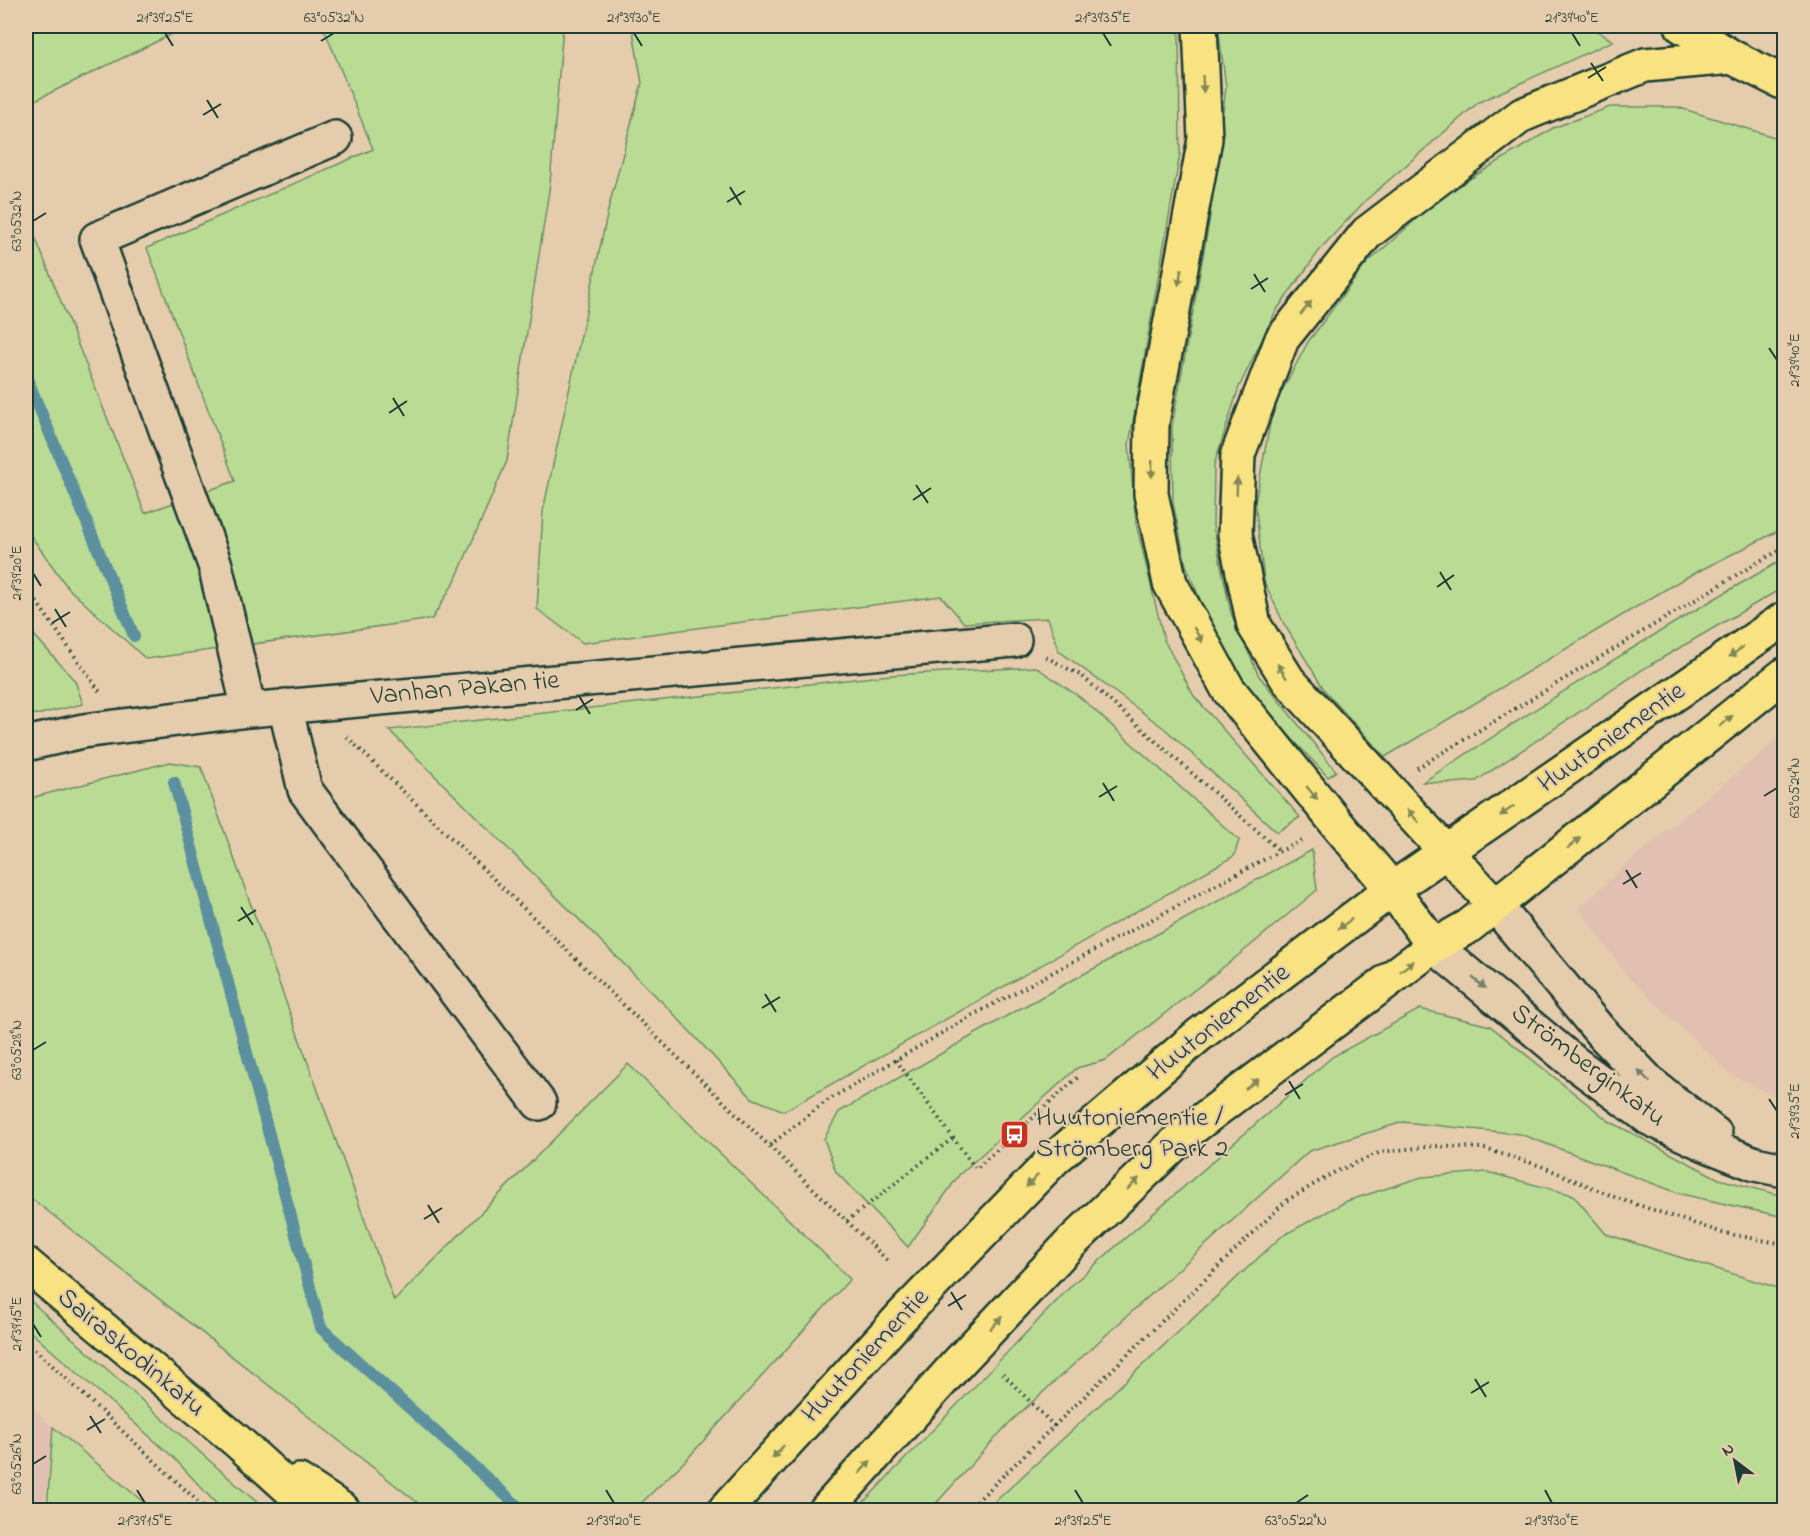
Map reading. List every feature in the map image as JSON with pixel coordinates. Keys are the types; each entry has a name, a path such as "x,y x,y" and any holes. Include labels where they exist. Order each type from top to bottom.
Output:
{"main road":[{"path":"1200,26 1205,139 1152,422 1152,494 1170,584 1228,688 1392,889 1434,946"},
{"path":"1682,26 1732,57 1785,83"},
{"path":"1495,905 1288,680 1254,625 1235,534 1238,454 1282,339 1367,233 1522,114 1646,65 1732,57"},
{"name":"Huutoniementie","path":"724,1510 902,1316 1054,1159 1199,1035 1392,889 1785,619"},
{"name":"Huutoniementie","path":"826,1510 956,1365 1071,1244 1188,1131 1434,946 1469,926 1785,675"},
{"name":"Sairaskodinkatu","path":"26,1264 237,1441 313,1510"},
{"name":"Sairaskodinkatu","path":"237,1441 344,1510"}],"street":[{"path":"249,710 215,565 97,239 334,138"},
{"name":"Vanhan Pakan tie","path":"26,744 83,731 123,725 298,704 1014,640"},
{"path":"298,704 305,790 539,1103"},
{"name":"Strömberginkatu","path":"1495,905 1600,1031 1652,1085 1698,1122 1770,1167"},
{"name":"Strömberginkatu","path":"1434,946 1572,1061 1649,1118 1705,1144 1770,1167"}],"path":[{"path":"1386,787 1758,562 1785,548"},
{"path":"26,587 123,725"},
{"path":"1014,640 1082,676 1280,851"},
{"path":"298,704 770,1145 889,1262"},
{"path":"770,1145 828,1100 982,1010 1280,851 1338,825"},
{"path":"896,1060 976,1169 1078,1077"},
{"path":"847,1221 953,1138"},
{"path":"969,1510 1286,1201 1335,1172 1381,1152 1434,1146 1482,1148 1541,1166 1617,1198 1723,1233 1785,1244"},
{"path":"26,1341 207,1510"},
{"path":"1001,1372 1054,1426"}],"shaded area":[{"path":"1784,734 1784,1100 1728,1073 1628,977 1579,909 1626,864"},
{"path":"26,1402 53,1427 44,1510 26,1510"}],"green space":[{"path":"26,26 189,26 27,104"},
{"path":"323,26 563,26 550,184 507,461 455,581 432,619 146,659 68,588 26,529 26,214 145,513 235,481 147,248 373,149"},
{"path":"632,26 1179,26 1180,154 1129,444 1136,523 1164,640 1194,696 1300,817 1277,832 1165,729 1059,651 1048,618 964,623 941,596 583,643 537,609 543,511 609,206 642,83"},
{"path":"1218,26 1589,26 1613,41 1479,102 1366,200 1322,247 1276,311 1239,387 1214,465 1213,526 1231,613 1259,676 1336,771 1328,777 1251,695 1205,612 1186,565 1173,503 1172,426 1209,223 1226,87"},
{"path":"1610,107 1677,107 1784,142 1784,528 1683,579 1385,757 1325,691 1284,624 1264,581 1255,503 1273,408 1308,342 1366,264 1442,196 1553,128"},
{"path":"1784,559 1784,587 1645,668 1476,781 1423,782 1647,640"},
{"path":"26,626 75,681 83,704 26,715"},
{"path":"1036,667 1081,698 1239,840 1234,856 784,1111 752,1098 670,1010 389,730 891,675"},
{"path":"170,762 201,767 394,1301 628,1064 850,1279 687,1459 634,1510 427,1510 26,1194 26,801"},
{"path":"1312,850 1317,890 1106,1060 1077,1068 959,1175 908,1247 836,1172 824,1139 839,1112 1012,1013"},
{"path":"1420,1009 1490,1026 1609,1121 1719,1179 1784,1196 1784,1217 1681,1194 1520,1134 1403,1122 1309,1151 1009,1423 930,1510 856,1510 1074,1283 1332,1057"},
{"path":"1487,1172 1573,1195 1606,1234 1784,1290 1784,1510 986,1510 1282,1236 1347,1201 1422,1177"},
{"path":"26,1297 266,1510 222,1510 173,1457 26,1328"},
{"path":"53,1427 153,1510 47,1510"}],"waterway":[{"path":"26,376 134,636"},
{"path":"174,782 321,1328 522,1510"}],"place":[{"name":"Huutoniementie / Strömberg Park 2","path":"1015,1134"}]}
